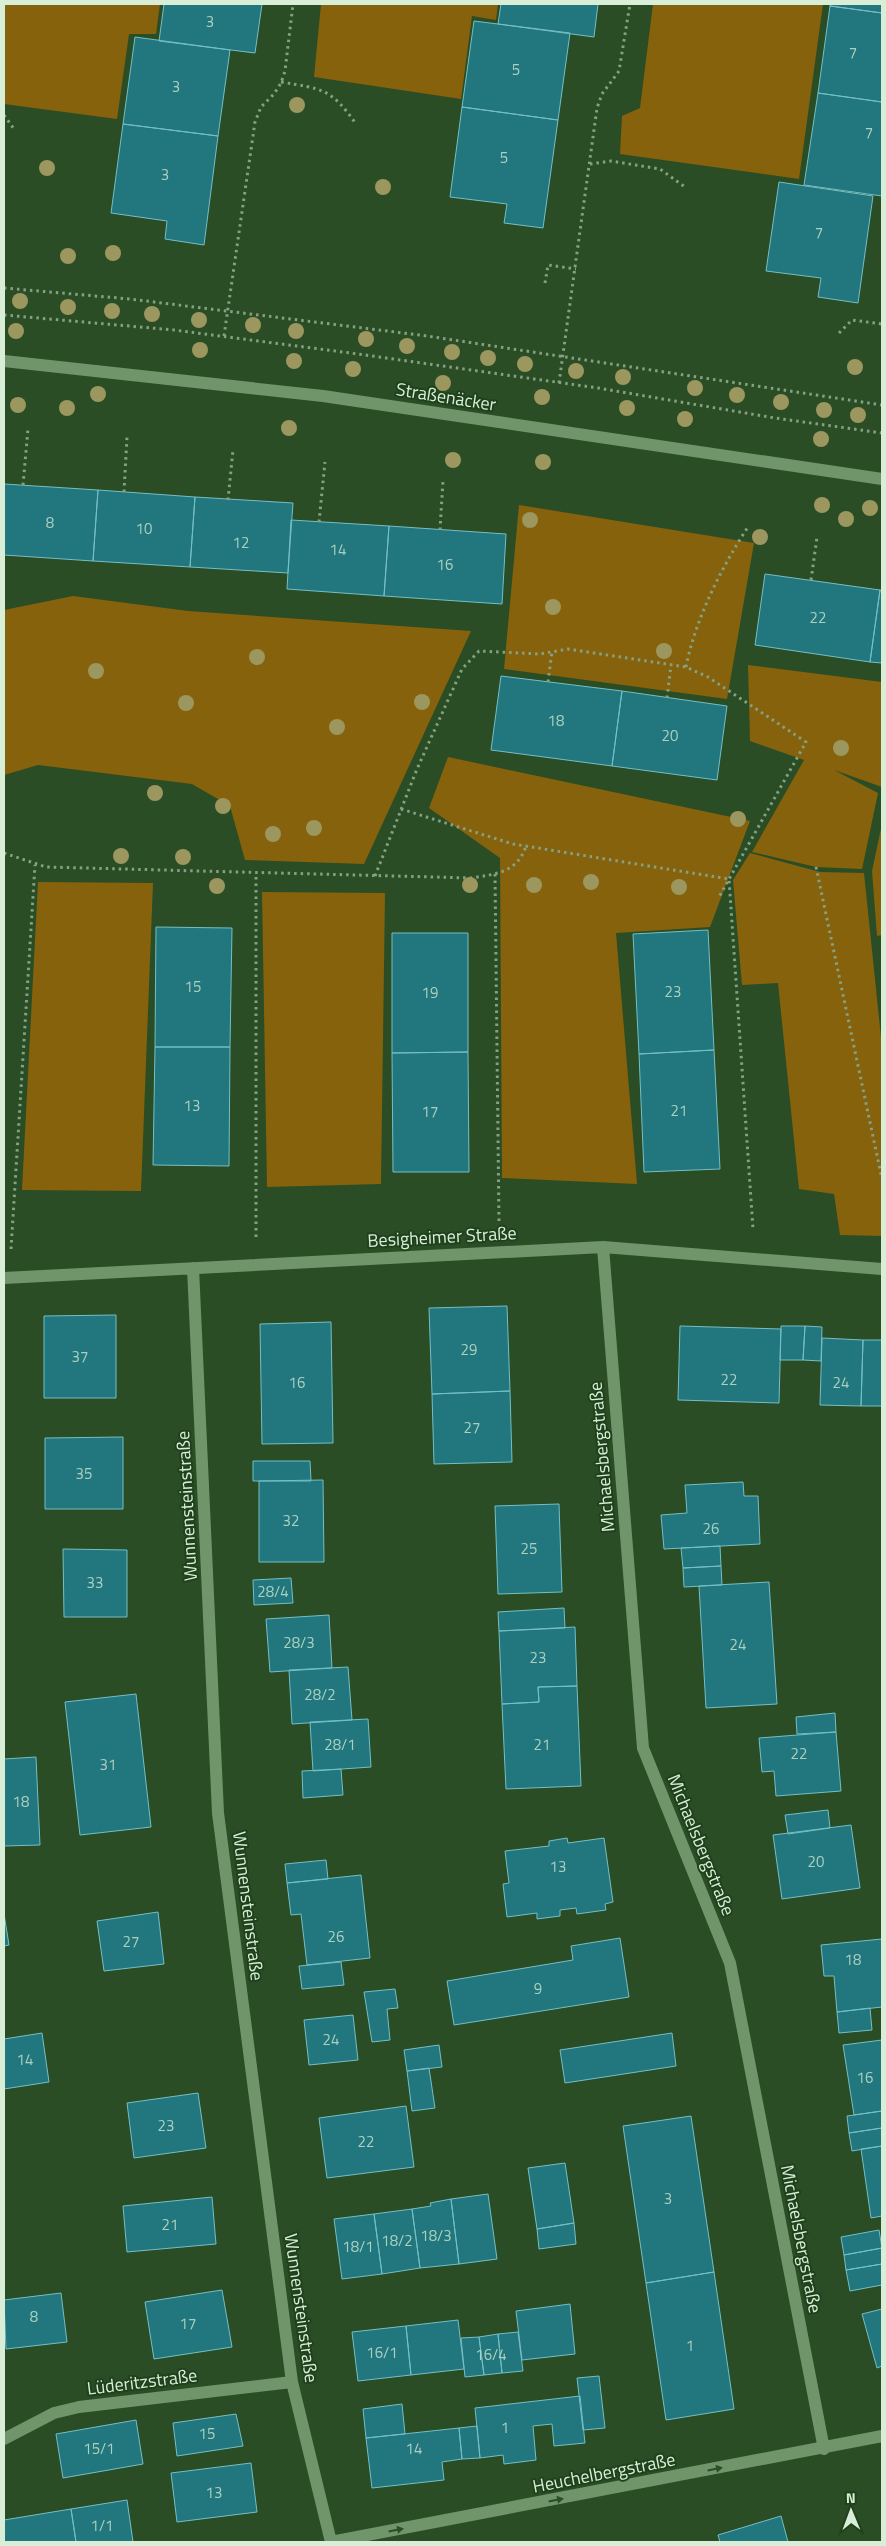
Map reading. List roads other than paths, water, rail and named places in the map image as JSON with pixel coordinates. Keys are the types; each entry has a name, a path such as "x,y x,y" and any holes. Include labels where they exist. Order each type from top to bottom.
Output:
{"street":[{"name":"Straßenäcker","path":"4,361 323,396 882,479"},
{"name":"Besigheimer Straße","path":"7,1278 603,1246 882,1270"},
{"name":"Michaelsbergstraße","path":"603,1246 643,1748 730,1963 824,2449"},
{"name":"Wunnensteinstraße","path":"193,1268 218,1813 292,2382 331,2542"},
{"name":"Lüderitzstraße","path":"4,2439 54,2413 79,2407 292,2382"},
{"name":"Heuchelbergstraße","path":"331,2542 824,2449 882,2436"}]}
